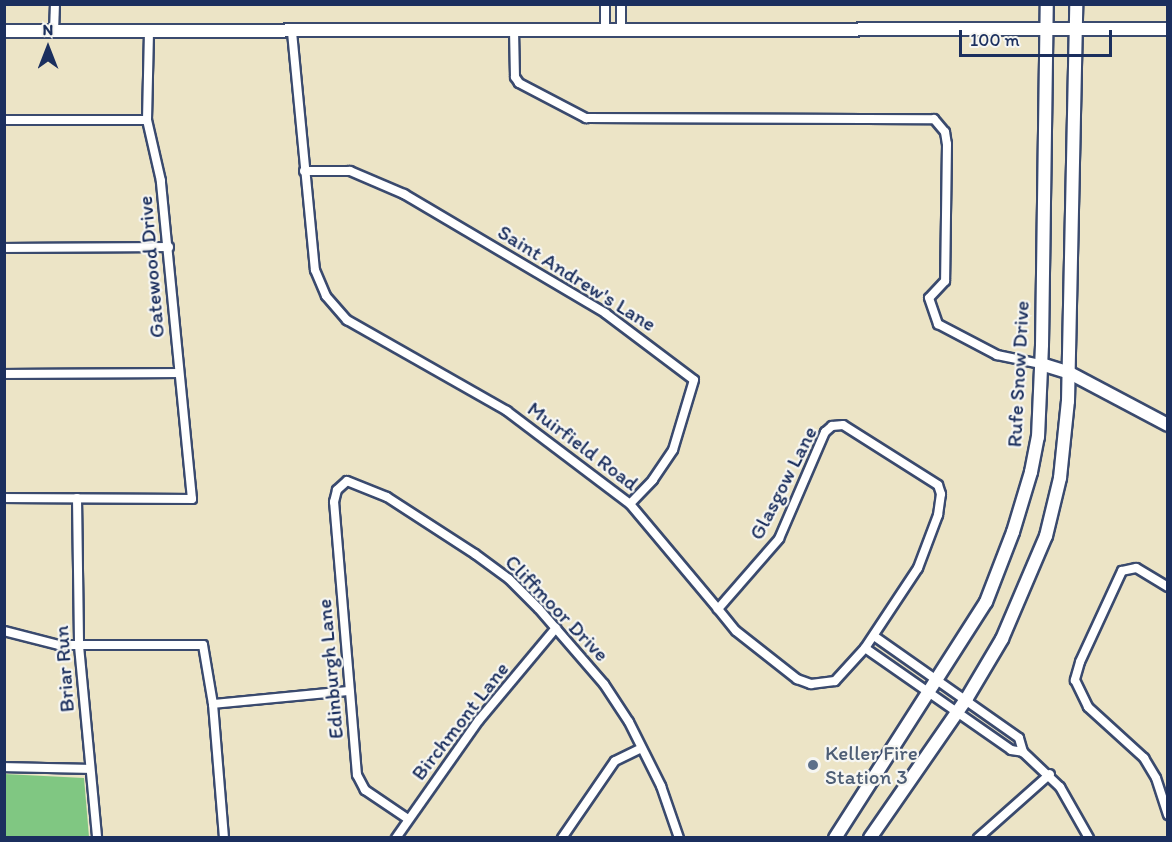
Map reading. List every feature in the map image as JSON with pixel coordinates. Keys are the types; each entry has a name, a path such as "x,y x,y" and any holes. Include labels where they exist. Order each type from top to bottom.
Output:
{"main road":[{"name":"Rufe Snow Drive","path":"834,837 986,602 1013,532 1038,437 1047,4"},
{"path":"870,837 967,698 1011,620 1046,536 1065,445 1076,4"},
{"path":"4,32 1167,29"},
{"path":"1041,364 1068,372 1167,425"}],"street":[{"path":"54,4 54,32"},
{"path":"605,4 605,29"},
{"path":"621,4 621,29"},
{"path":"514,30 515,77 519,83 586,118 934,119 945,132 947,144 945,281 929,298 939,324 997,356 1041,364"},
{"name":"Muirfield Road","path":"292,32 315,270 326,296 347,320 507,411 567,452 630,504 736,631 776,664 811,684 835,681 874,636 918,568 941,504"},
{"name":"Gatewood Drive","path":"77,498 192,499 169,247 161,182 147,120 149,33"},
{"path":"4,120 147,120"},
{"name":"Saint Andrew's Lane","path":"304,171 350,171 404,194 605,312 694,380 673,450 653,480 630,504"},
{"path":"4,248 169,247"},
{"path":"4,374 179,373"},
{"name":"Glasgow Lane","path":"718,609 779,538 825,432 832,426 843,425 930,477 941,494 941,504"},
{"name":"Cliffmoor Drive","path":"337,490 348,481 387,497 509,579 556,628 604,684 629,722 640,749 661,786 679,837"},
{"name":"Edinburgh Lane","path":"337,490 334,502 349,691 360,784 408,819"},
{"path":"4,498 77,498"},
{"name":"Briar Run","path":"77,498 79,646 98,837"},
{"path":"1167,586 1136,568 1122,571 1080,662 1075,680 1088,707 1144,758 1156,778 1167,815"},
{"name":"Birchmont Lane","path":"396,837 479,720 556,628"},
{"path":"4,631 79,646 203,645 213,704 224,837"},
{"path":"874,636 967,698 1018,738 1023,752"},
{"path":"865,648 1011,750 1023,752 1050,774 1089,837"},
{"path":"213,704 349,691"},
{"path":"562,837 615,761 640,749"},
{"path":"4,767 90,770"},
{"path":"978,837 1050,774"}],"green space":[{"path":"4,774 84,778 89,837 5,837"}],"place":[{"name":"Keller Fire Station 3","path":"813,765"}]}
